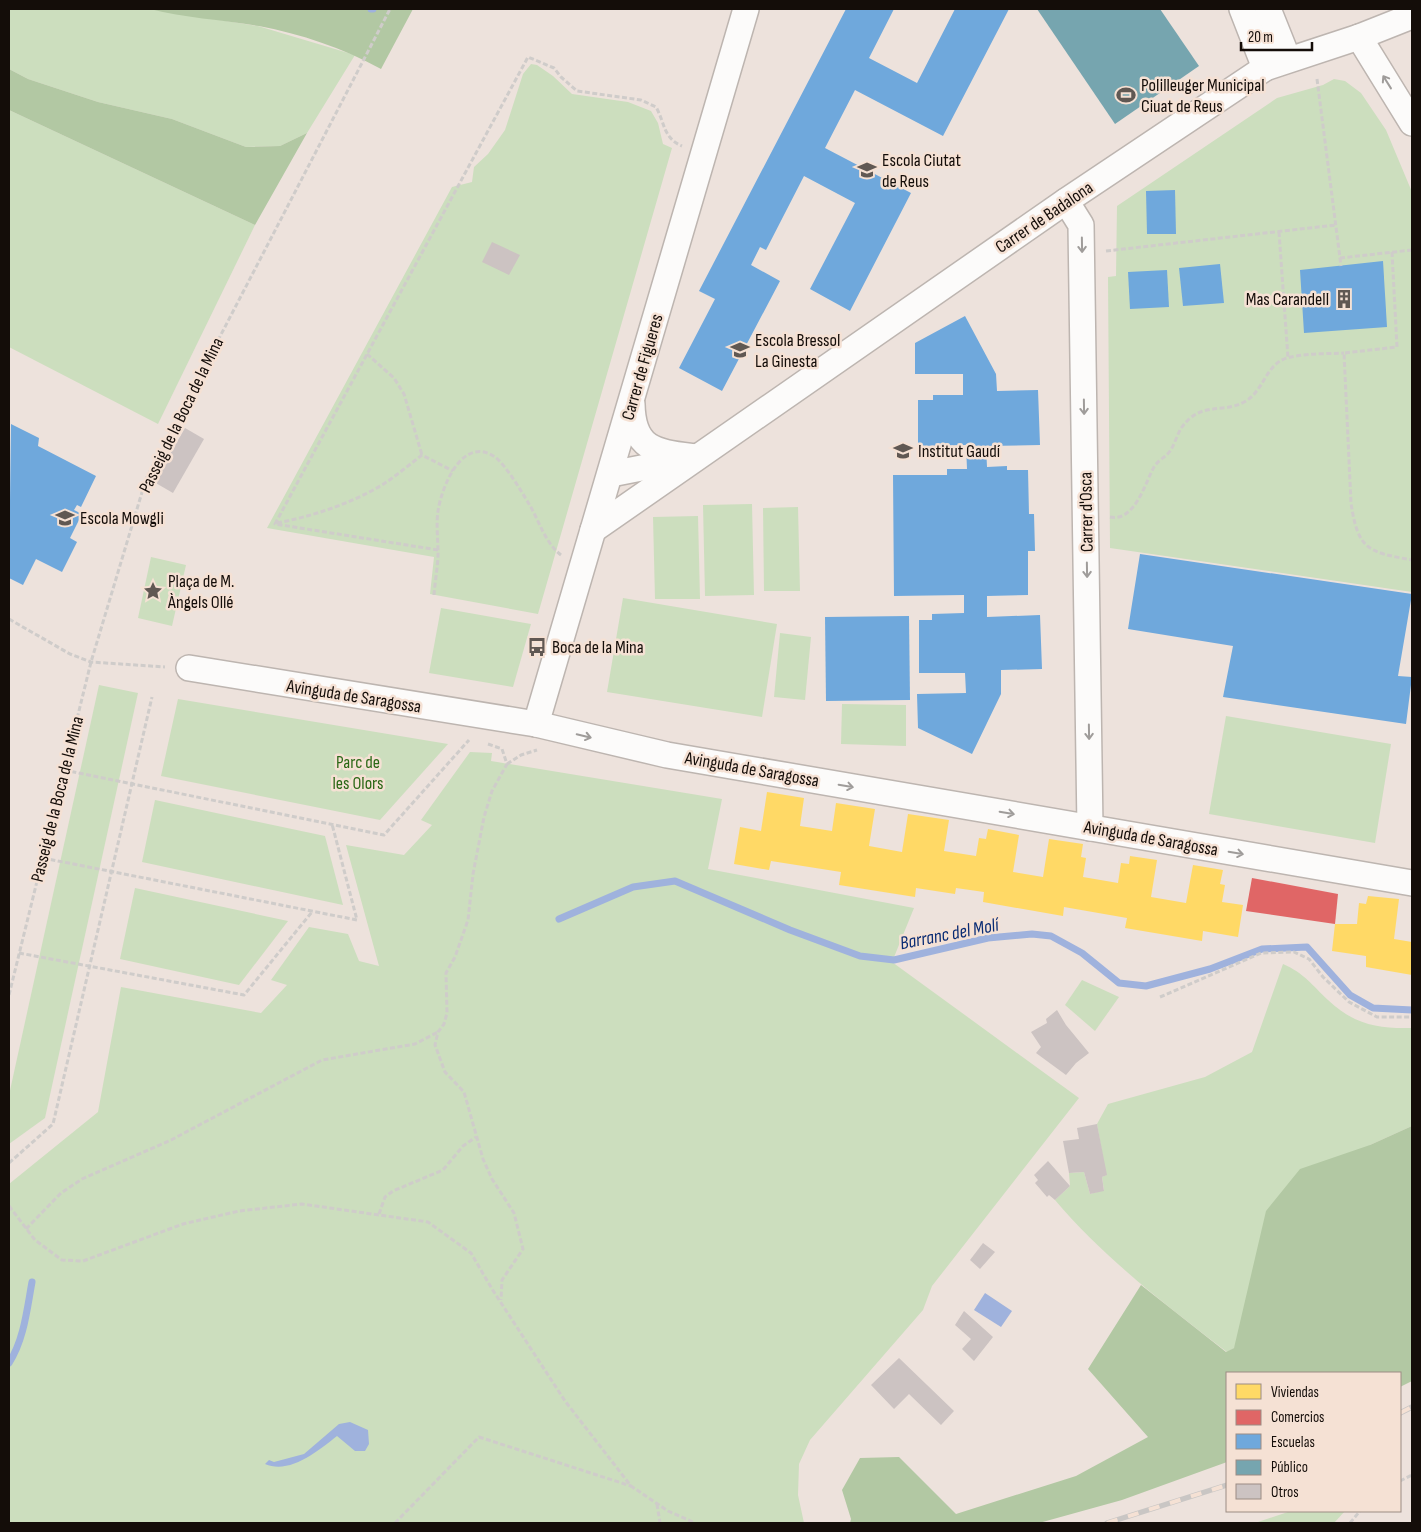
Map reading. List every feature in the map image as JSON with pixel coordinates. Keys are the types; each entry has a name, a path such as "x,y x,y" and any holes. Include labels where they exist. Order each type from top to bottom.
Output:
{"street":[{"name":"Carrer de Figueres","path":"536,724 611,474 746,9"},
{"path":"1242,9 1277,63"},
{"path":"1268,9 1277,63"},
{"name":"Carrer de Badalona","path":"593,530 1066,201 1277,63 1412,16"},
{"path":"1359,36 1412,123"},
{"name":"Carrer d'Osca","path":"1066,201 1081,225 1090,828"},
{"path":"632,399 632,415 641,441 653,449 696,457"},
{"name":"Carrer de Badalona","path":"611,474 696,457"},
{"path":"611,474 623,490 654,487"},
{"name":"Avinguda de Saragossa","path":"189,668 536,724 667,755 1412,883"}],"path":[{"name":"Passeig de la Boca de la Mina","path":"9,996 91,662 146,479 390,9"},
{"path":"275,524 528,57 554,68 561,78 577,91 641,100 656,107 670,140 682,146"},
{"path":"1317,79 1341,266"},
{"path":"1102,251 1336,226"},
{"path":"1279,232 1288,358"},
{"path":"1340,258 1412,250"},
{"path":"1104,516 1115,518 1129,512 1147,484 1154,465 1170,451 1180,429 1192,414 1247,400 1256,392 1272,366 1288,358 1397,347 1392,252"},
{"path":"1344,353 1350,503 1354,527 1367,548 1383,555 1412,560"},
{"path":"367,354 394,378 404,394 422,455 453,471"},
{"path":"434,594 438,550 438,509 453,471 464,456 470,452 478,451 497,458 529,504 550,545 563,557"},
{"path":"275,524 302,518 349,501 382,485 422,455"},
{"path":"275,524 438,550"},
{"path":"9,619 70,654 91,662 189,668"},
{"path":"9,1163 53,1124 152,698"},
{"path":"64,770 384,835 469,740"},
{"path":"488,744 502,750 507,764"},
{"path":"501,1302 502,1280 523,1249 514,1213 492,1179 476,1137 464,1092 445,1072 435,1045 438,1032 444,1024 447,1013 445,996 446,973 455,957 468,920 476,854 492,791 507,764 521,755 538,750"},
{"path":"42,858 357,920 332,824"},
{"path":"19,953 244,995 313,911"},
{"path":"1160,996 1261,953 1294,952 1309,959 1322,977 1349,1002 1377,1017 1412,1018"},
{"path":"26,1229 61,1193 82,1180 171,1140 322,1060 415,1044 438,1032"},
{"path":"379,1214 385,1197 393,1191 443,1170 463,1146 476,1137"},
{"path":"9,1206 35,1240 62,1260 83,1261 183,1224 239,1211 302,1204 428,1222 472,1252 501,1302 565,1401 631,1486"},
{"path":"395,1523 479,1436 631,1486 657,1503 695,1523"},
{"path":"657,1503 660,1523"},
{"path":"1350,1523 1359,1512"}],"green space":[{"path":"9,9 150,9 258,26 355,55 307,133 280,146 246,147 172,119 98,102 28,79 9,69"},
{"path":"150,9 413,9 381,69 337,48 290,33 259,26 190,17"},
{"path":"531,64 537,65 553,76 572,94 628,102 651,111 658,123 663,144 672,148 538,614 430,594 434,557 267,528 452,187 472,182 474,167 488,154 505,130 523,74"},
{"path":"9,69 28,79 98,102 172,119 246,147 280,146 307,133 255,225 9,110"},
{"path":"1334,79 1345,81 1361,93 1386,130 1412,192 1412,592 1110,548 1108,277 1116,276 1117,206 1277,98 1323,85"},
{"path":"9,110 255,225 158,424 9,347"},
{"path":"752,504 754,595 705,596 703,505"},
{"path":"798,507 800,591 764,591 763,508"},
{"path":"698,516 700,599 655,599 653,517"},
{"path":"151,557 186,565 172,626 138,618"},
{"path":"623,598 777,624 762,717 607,692"},
{"path":"441,608 531,624 513,687 429,673"},
{"path":"780,633 811,637 805,700 774,697"},
{"path":"99,685 138,693 45,1118 9,1144 9,1095"},
{"name":"Parc de les Olors","path":"178,699 448,744 380,820 161,776"},
{"path":"842,704 906,705 906,746 841,744"},
{"path":"1226,716 1391,744 1375,843 1209,814"},
{"path":"470,752 492,753 491,761 722,799 708,869 914,908 892,962 1079,1098 932,1286 923,1310 810,1440 799,1464 798,1495 804,1523 9,1523 9,1184 98,1112 121,987 261,1013 287,985 271,980 309,927 348,934 359,961 379,966 346,845 404,855 432,825 421,820"},
{"path":"155,800 325,836 343,905 142,862"},
{"path":"135,888 288,921 239,985 120,959"},
{"path":"1283,964 1302,975 1337,1008 1357,1020 1377,1026 1412,1028 1412,1126 1370,1145 1234,1348 1227,1352 1115,1262 1074,1222 1055,1200 1070,1186 1069,1173 1084,1172 1090,1194 1104,1190 1102,1177 1106,1175 1097,1124 1108,1104 1205,1077 1252,1052"},
{"path":"1082,980 1119,997 1095,1031 1065,1005"},
{"path":"1412,1126 1412,1381 1401,1386 1401,1372 1226,1372 1226,1462 1122,1500 1039,1523 850,1523 851,1519 842,1490 860,1458 899,1457 956,1514 1076,1476 1148,1437 1088,1369 1141,1285 1226,1352 1234,1348 1266,1211 1300,1169 1370,1145"},
{"path":"1288,1512 1344,1512 1334,1523 1255,1523"}],"water":[{"path":"985,1293 1012,1311 1001,1327 974,1310"},
{"path":"350,1422 368,1430 369,1444 365,1451 355,1451 337,1436 313,1454 294,1464 275,1467 265,1464 269,1460 274,1462 304,1454 339,1424"}],"building: Viviendas":[{"path":"767,792 804,798 800,826 832,831 836,803 875,809 869,846 902,852 908,814 949,820 944,851 976,856 979,838 986,839 988,829 1019,835 1013,872 1043,877 1049,839 1083,844 1081,857 1086,858 1083,877 1118,883 1121,863 1129,864 1130,856 1157,860 1151,897 1186,903 1193,865 1223,870 1220,884 1225,885 1222,902 1243,905 1238,937 1203,931 1202,941 1125,928 1127,918 1064,907 1063,916 983,902 984,892 956,888 955,894 916,888 915,897 839,885 841,872 771,861 769,870 734,864 740,827 761,831"},
{"path":"1368,896 1399,899 1394,939 1412,942 1412,975 1366,967 1366,956 1332,951 1335,924 1357,924 1359,903 1366,904"}],"building: Comercios":[{"path":"1252,878 1338,894 1335,924 1246,911"}],"building: Escuelas":[{"path":"846,9 894,9 869,58 917,83 955,9 1009,9 943,136 855,90 825,148 911,193 850,311 810,289 855,203 804,176 766,250 760,247 751,265 780,281 722,391 679,368 715,299 699,291"},
{"path":"1175,190 1176,234 1147,234 1146,191"},
{"name":"Mas Carandell","path":"1383,261 1387,327 1304,333 1300,270"},
{"path":"1220,264 1224,303 1183,306 1179,268"},
{"path":"1167,270 1169,307 1130,309 1128,272"},
{"path":"965,316 996,374 997,391 1038,390 1040,445 986,446 987,467 1007,466 1007,470 1028,470 1029,514 1034,514 1035,551 1028,551 1028,595 987,596 987,617 1040,615 1042,669 1001,670 1001,694 972,754 918,728 917,694 966,693 965,673 919,673 919,620 932,620 932,614 964,613 964,595 894,596 893,475 947,475 947,469 967,469 966,445 918,446 918,400 933,400 933,395 963,395 963,374 915,374 915,343"},
{"path":"11,424 39,438 38,446 96,476 81,507 77,505 74,510 82,514 70,538 77,542 62,572 36,559 23,585 9,578"},
{"path":"1140,554 1412,594 1398,676 1412,677 1406,724 1223,697 1233,646 1128,629"},
{"path":"909,616 910,700 826,701 825,617"}],"building: Público":[{"name":"Polilleuger Municipal Ciuat de Reus","path":"1037,9 1160,9 1199,66 1115,124"}],"building: Otros":[{"path":"492,242 520,255 509,275 482,262"},
{"path":"185,428 204,439 173,493 154,482"},
{"path":"1057,1010 1066,1025 1089,1053 1076,1063 1066,1075 1036,1053 1041,1047 1031,1032 1047,1023 1046,1019"},
{"path":"1097,1124 1107,1175 1102,1177 1104,1191 1090,1194 1084,1172 1069,1173 1063,1141 1079,1139 1077,1128"},
{"path":"1048,1161 1070,1186 1055,1200 1049,1195 1047,1197 1035,1183 1038,1180 1034,1175"},
{"path":"983,1243 995,1252 980,1269 970,1260"},
{"path":"964,1311 993,1337 974,1361 962,1349 971,1339 955,1325"},
{"path":"899,1358 954,1411 941,1425 909,1394 894,1409 871,1385"}],"waterway":[{"name":"Barranc del Molí","path":"559,919 633,887 675,881 790,930 860,956 894,960 988,938 1032,934 1051,936 1082,953 1119,983 1146,986 1210,969 1262,949 1307,947 1350,995 1373,1008 1412,1010"},
{"name":"Barranc del Molí","path":"9,1363 22,1334 32,1282"}],"railway":[{"path":"1401,1412 1412,1407"},
{"path":"1107,1523 1226,1485"}],"place":[{"name":"Polilleuger Municipal Ciuat de Reus","path":"1126,95"},
{"name":"Escola Ciutat de Reus","path":"867,170"},
{"name":"Mas Carandell","path":"1344,299"},
{"name":"Escola Bressol La Ginesta","path":"740,350"},
{"name":"Institut Gaudí","path":"903,451"},
{"name":"Escola Mowgli","path":"65,518"},
{"name":"Plaça de M. Àngels Ollé","path":"153,591"},
{"name":"Boca de la Mina","path":"537,647"}]}
